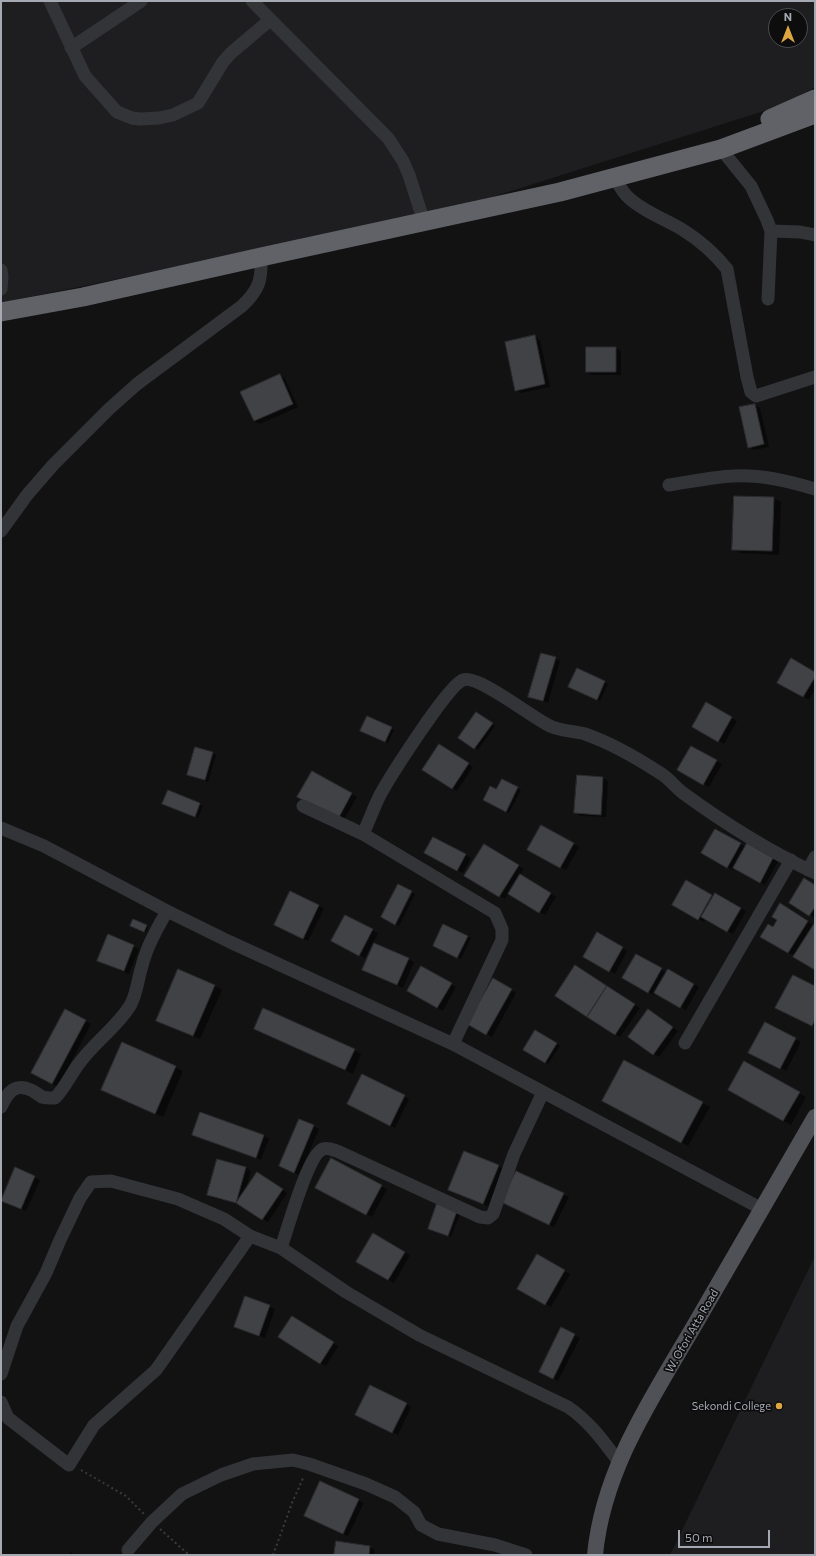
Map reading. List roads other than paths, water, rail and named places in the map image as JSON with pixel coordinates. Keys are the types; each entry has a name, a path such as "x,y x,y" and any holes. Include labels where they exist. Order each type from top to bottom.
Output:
{"highway":[{"path":"652,167 815,99"},
{"path":"1,312 84,297 560,192 721,149 776,130 815,114"}],"main road":[{"name":"W. Ofori Atta Road","path":"595,1555 600,1520 608,1491 619,1462 655,1393 815,1117"},
{"path":"600,1520 605,1555"}],"street":[{"path":"50,1 85,76 117,112 132,118 159,118 183,111 198,103 223,62 231,53 270,20"},
{"path":"71,48 140,1"},
{"path":"252,1 388,138 403,161 424,222"},
{"path":"721,149 751,186 771,231 768,299"},
{"path":"615,178 628,198 683,230 718,258 727,269 751,392 756,396 815,377"},
{"path":"771,231 800,232 815,235"},
{"path":"1,531 27,495 53,465 109,409 136,384 242,306 250,298 259,285 261,278 261,257"},
{"path":"1,270 1,289"},
{"path":"669,485 733,476 761,477 799,484 815,489"},
{"path":"363,834 380,795 426,723 455,685 462,680 469,679 485,685 523,711 551,727 585,734 607,743 662,774 682,792 750,837 812,871 815,857"},
{"path":"303,806 363,834 495,913 502,930 502,940 453,1044"},
{"path":"1,828 44,846 167,911 230,942 453,1044 762,1209"},
{"path":"685,1043 791,860"},
{"path":"1,1107 6,1097 12,1090 20,1087 33,1091 42,1097 54,1098 62,1091 81,1060 120,1019 132,1004 148,948 167,911"},
{"path":"281,1248 308,1171 316,1154 321,1149 327,1148 337,1151 480,1217 488,1218 493,1214 514,1154 543,1092"},
{"path":"1,1374 17,1326 46,1273 80,1198 91,1182 111,1181 178,1198 224,1219 250,1236 281,1248 346,1292 419,1335 568,1407 587,1421 619,1462"},
{"path":"1,1402 8,1418 69,1465 94,1425 156,1370 250,1236"},
{"path":"128,1550 152,1522 182,1494 221,1475 253,1464 293,1460 366,1484 395,1497 414,1512 421,1524 438,1534 496,1545 526,1555"}],"place":[{"name":"Sekondi College","path":"779,1406"}]}
